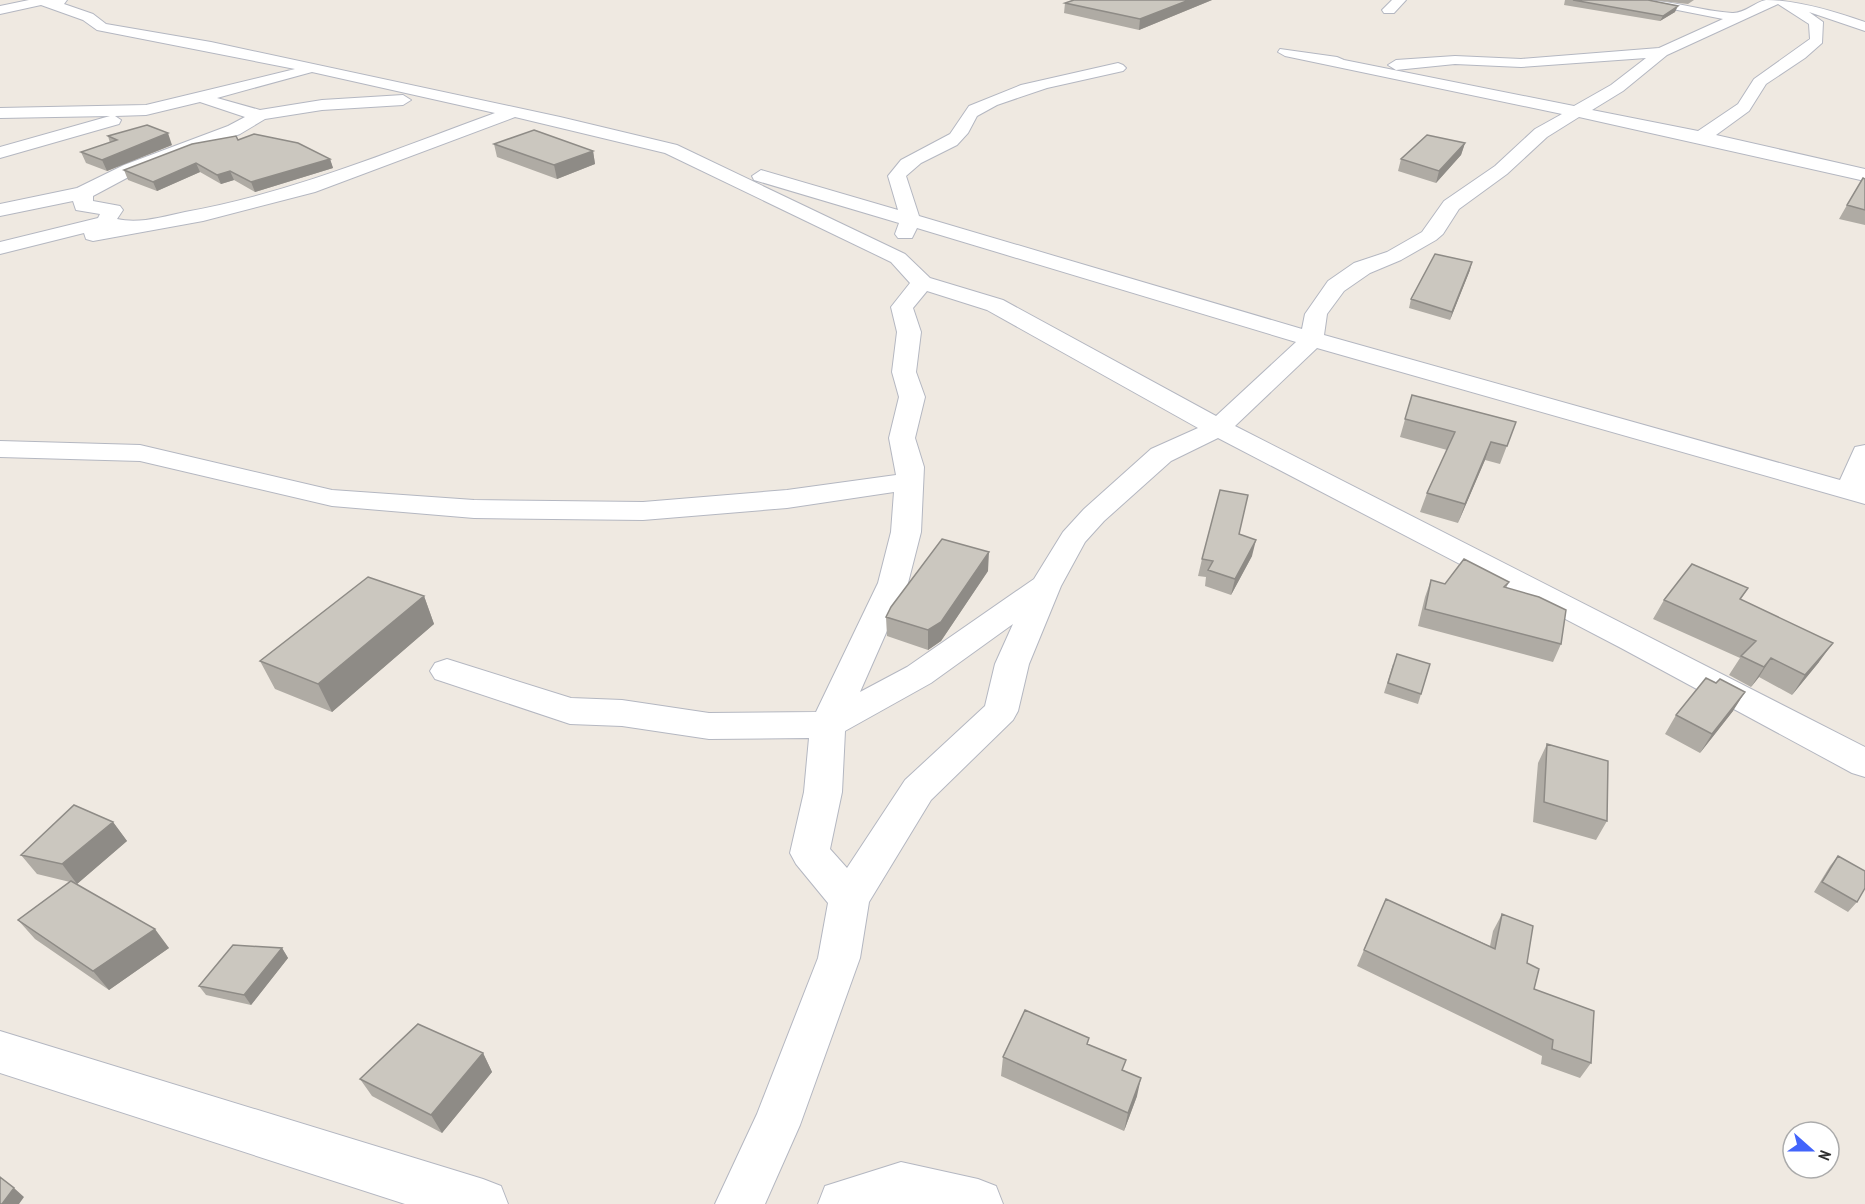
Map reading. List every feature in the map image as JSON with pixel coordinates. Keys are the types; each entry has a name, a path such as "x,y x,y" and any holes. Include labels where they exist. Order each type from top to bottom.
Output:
{"street":[{"path":"1389,10 1400,0"},
{"path":"1647,0 1740,19"},
{"path":"0,10 41,1 76,3 88,17 102,27 314,69 671,149 1312,339 1857,493 1865,453"},
{"path":"1701,137 1729,120 1746,106 1757,92 1760,82 1800,55 1817,39 1816,22 1779,1"},
{"path":"740,1204 776,1125 839,958 849,899 918,790 1001,711 1012,664 1045,586 1073,538 1094,515 1161,455 1218,428 1312,339 1316,314 1336,286 1362,268 1394,256 1429,236 1436,230 1452,205 1501,170 1541,133 1617,88 1662,52 1779,1 1818,10 1865,27"},
{"path":"1285,52 1701,137 1865,175"},
{"path":"1317,59 1389,66 1455,60 1521,63 1662,52"},
{"path":"898,258 910,219 897,176 910,162 952,141 964,129 967,118 973,111 1002,97 1118,68"},
{"path":"0,153 146,110 314,69"},
{"path":"201,97 225,107 260,115 356,101 449,98"},
{"path":"0,113 146,110"},
{"path":"0,248 107,228 214,212 309,188 513,112"},
{"path":"0,210 83,193 130,169 234,130 260,115"},
{"path":"671,149 898,258 922,283 995,305 1218,428 1633,639 1865,763"},
{"path":"83,193 83,206 113,210 107,228"},
{"path":"849,899 810,853 823,792 828,725 893,584 906,532 910,468 902,438 912,397 904,372 909,332 902,307 922,283"},
{"path":"0,449 140,453 332,498 474,509 642,511 786,499 909,481"},
{"path":"447,671 570,711 622,713 709,726 828,725 919,675 1045,586"},
{"path":"0,1052 483,1204"},
{"path":"843,1204 902,1187 978,1204"}],"building":[{"path":"1074,0 1189,0 1140,19 1065,3"},
{"path":"1573,0 1648,0 1678,6 1663,16"},
{"path":"147,125 168,133 102,160 81,152 117,140 108,136"},
{"path":"534,130 593,151 554,165 494,144"},
{"path":"254,134 298,143 330,159 251,182 230,171 217,175 196,163 153,182 124,170 192,144 236,136 238,140"},
{"path":"1427,135 1465,143 1439,171 1401,159"},
{"path":"1863,178 1865,179 1865,210 1847,205"},
{"path":"1435,254 1472,262 1452,312 1411,299"},
{"path":"1412,395 1516,422 1507,446 1491,442 1465,504 1427,493 1455,432 1405,419"},
{"path":"1220,490 1248,495 1239,534 1256,540 1235,579 1208,570 1213,561 1202,559"},
{"path":"942,539 989,552 941,622 928,630 886,617 891,607"},
{"path":"1464,559 1509,582 1504,587 1539,597 1566,610 1561,644 1425,609 1431,580 1445,584"},
{"path":"1692,564 1748,588 1740,599 1833,643 1805,675 1771,658 1764,667 1741,656 1756,641 1664,600"},
{"path":"368,577 424,596 318,684 260,661"},
{"path":"1397,654 1430,664 1421,694 1388,683"},
{"path":"1706,678 1716,683 1720,679 1745,692 1712,734 1676,715"},
{"path":"1547,744 1608,761 1607,821 1544,802"},
{"path":"74,805 113,822 62,864 21,855"},
{"path":"1838,856 1865,871 1865,888 1857,902 1822,882"},
{"path":"71,881 155,929 93,971 18,920"},
{"path":"1386,899 1495,949 1502,914 1533,926 1527,963 1539,969 1534,989 1594,1011 1591,1063 1552,1049 1553,1040 1364,950"},
{"path":"233,945 282,948 244,995 199,986"},
{"path":"1025,1010 1089,1038 1087,1044 1126,1060 1122,1070 1141,1078 1128,1113 1003,1057"},
{"path":"418,1024 483,1053 431,1115 360,1079"},
{"path":"0,1177 14,1188 2,1204 0,1204"}]}
